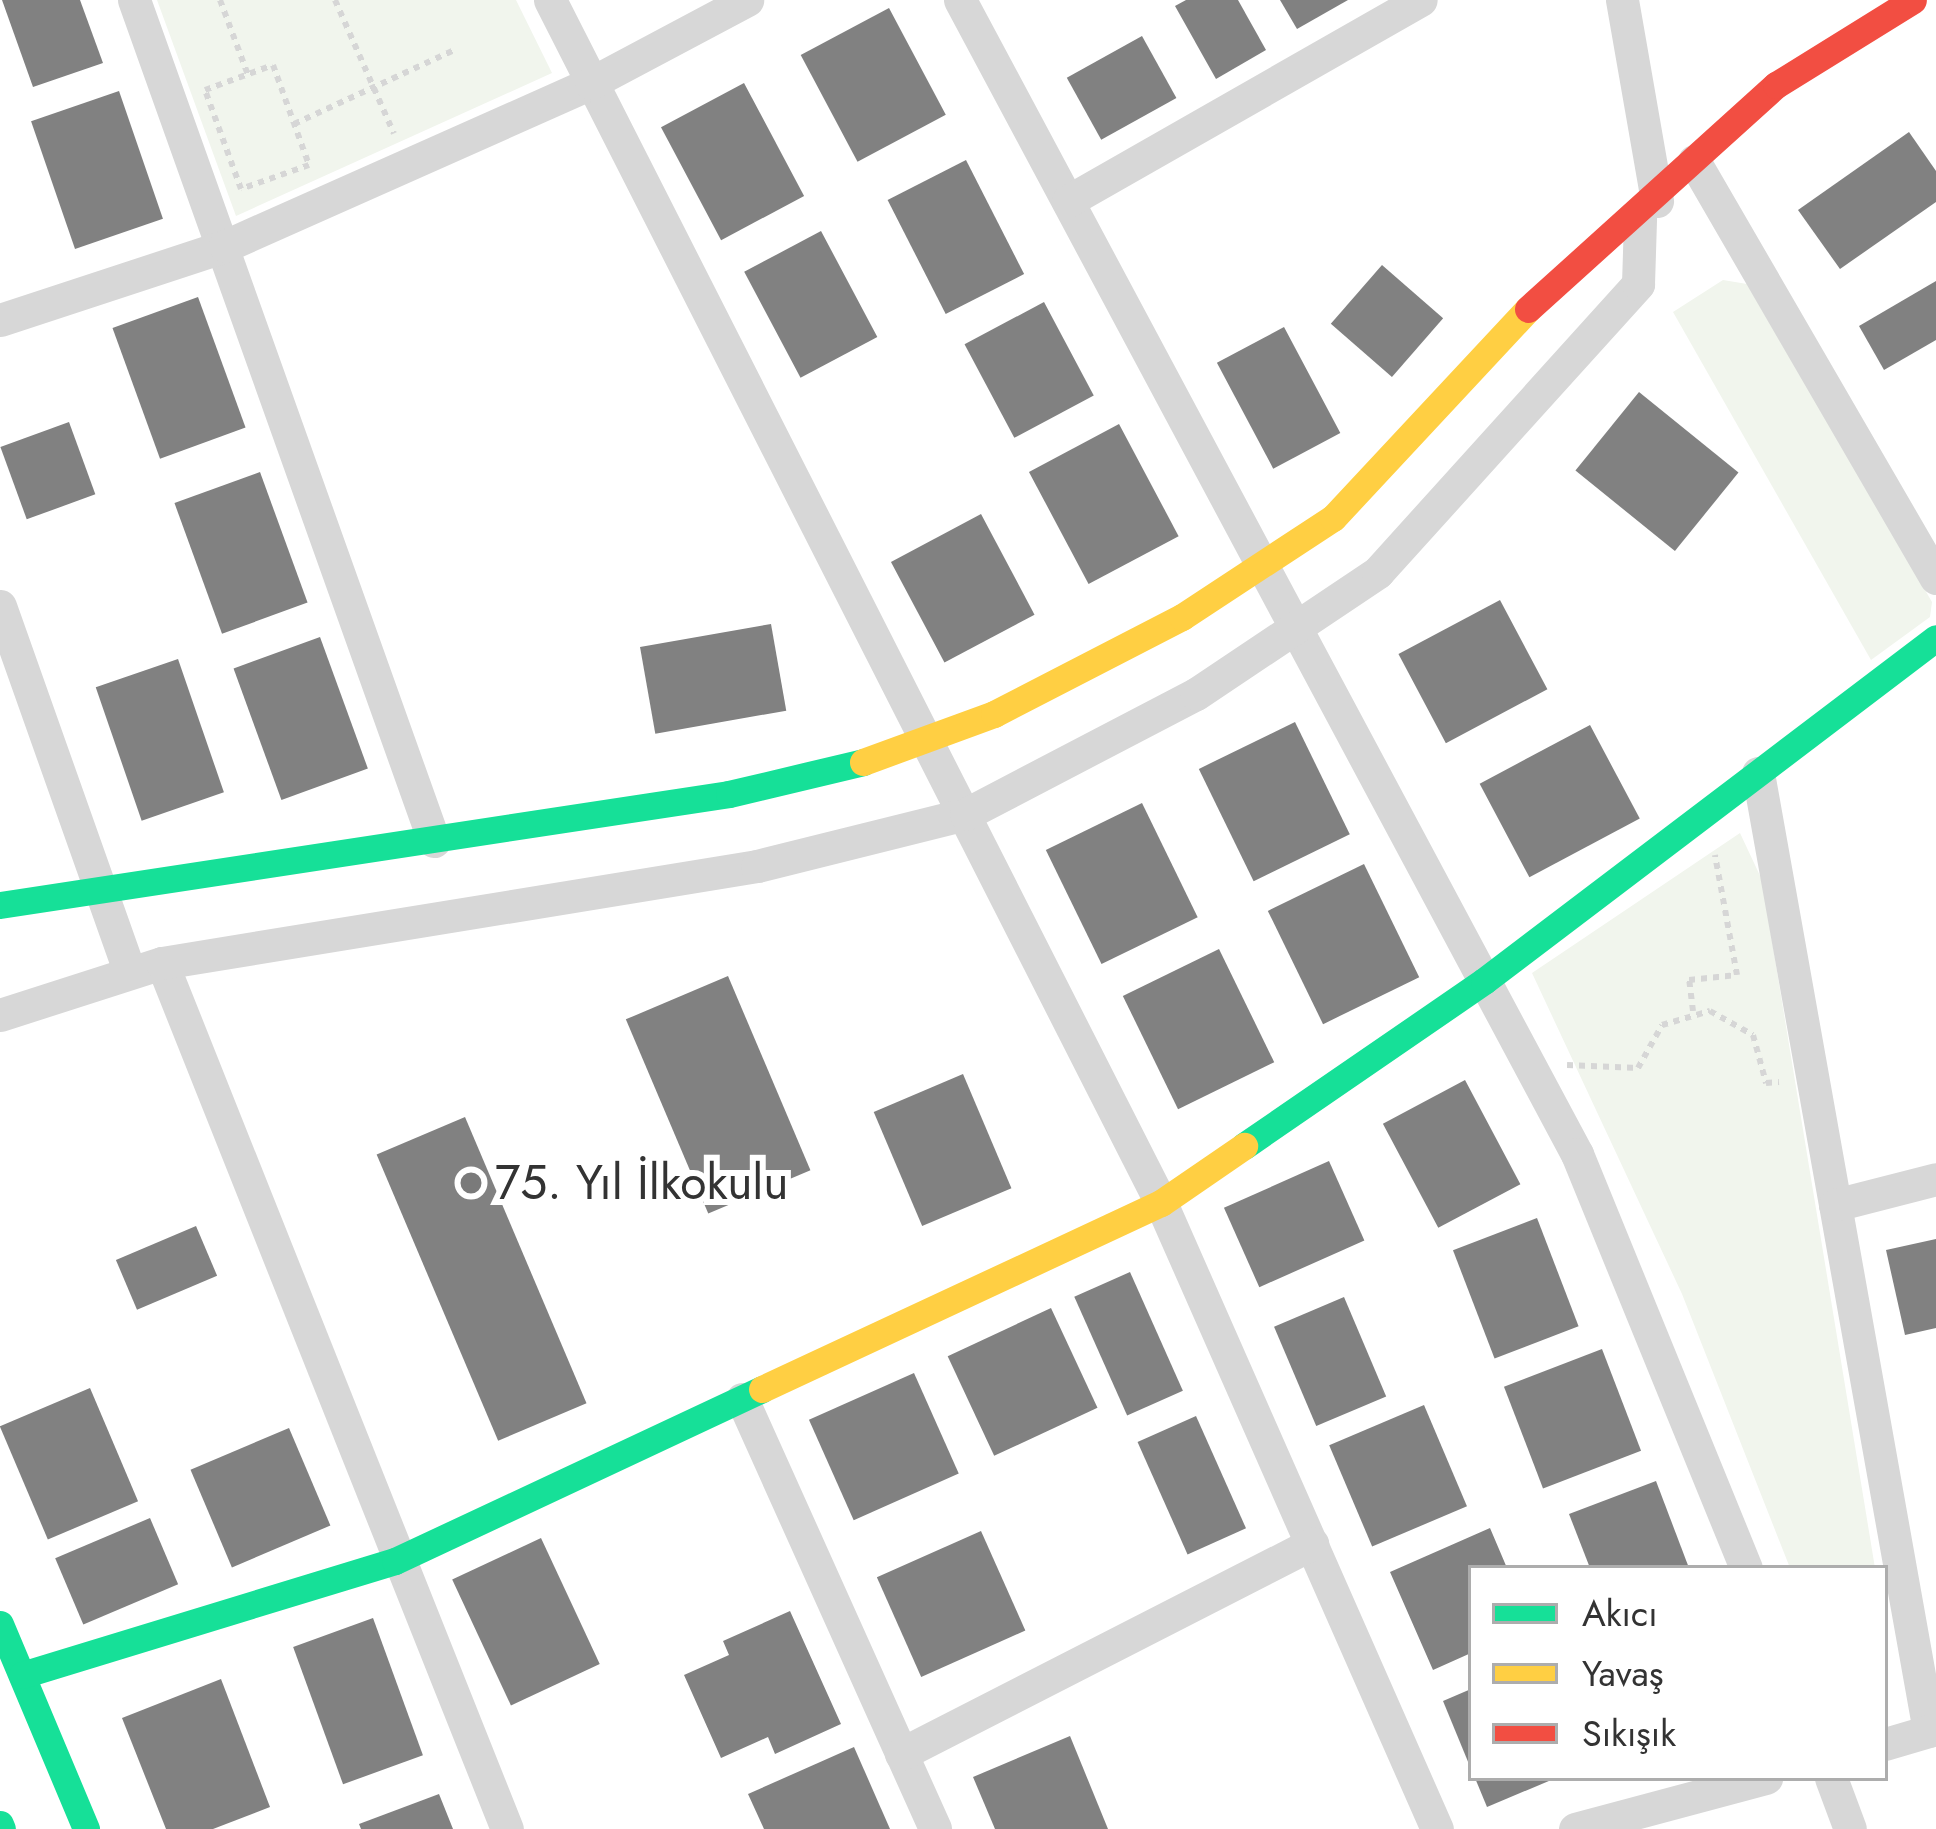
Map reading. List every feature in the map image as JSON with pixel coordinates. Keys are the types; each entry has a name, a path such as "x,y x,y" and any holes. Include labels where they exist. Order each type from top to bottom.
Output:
{"main road":[{"path":"0,904 100,893 728,794 929,742 1264,568 1417,439 1584,249 1649,210 1776,85 1912,0"},
{"path":"22,1675 395,1561 1162,1203 1484,981 1936,638"},
{"path":"0,1624 86,1829"}],"street":[{"path":"134,0 434,841"},
{"path":"550,0 1162,1203 1437,1829"},
{"path":"0,320 225,246 591,82 747,0"},
{"path":"960,0 1577,1154 1745,1565"},
{"path":"1067,201 1421,0"},
{"path":"0,1015 146,967 757,866 966,814 1298,631 1378,572 1563,379 1638,284 1649,210 1622,0"},
{"path":"1694,161 1936,578"},
{"path":"0,606 100,893 146,967 507,1829"},
{"path":"1758,773 1932,1730 1888,1743"},
{"path":"1835,1204 1936,1179"},
{"path":"742,1399 935,1829"},
{"path":"901,1754 1312,1544"},
{"path":"1576,1829 1755,1781"},
{"path":"1832,1781 1850,1829"}],"path":[{"path":"220,0 248,75"},
{"path":"335,0 408,164"},
{"path":"294,124 454,50"},
{"path":"273,65 294,124 309,165 241,189 205,90 273,65"},
{"path":"1693,1011 1689,980 1737,975 1709,810"},
{"path":"1528,1064 1638,1068 1650,1037 1693,1011 1726,1016 1753,1035 1766,1083 1813,1082"}],"shaded area":[{"path":"157,0 516,0 552,73 236,216"},
{"path":"1723,280 1747,284 1932,602 1930,617 1871,660 1673,312"},
{"path":"1740,833 1762,880 1875,1565 1789,1565 1682,1294 1532,973"}],"building":[{"path":"2,0 80,0 103,63 33,87"},
{"path":"1186,0 1238,0 1266,50 1216,79 1175,6"},
{"path":"1280,0 1348,0 1297,29"},
{"path":"889,8 946,115 858,162 801,55"},
{"path":"1142,36 1176,98 1101,140 1067,78"},
{"path":"744,83 804,196 721,240 661,127"},
{"path":"119,91 163,219 75,249 31,121"},
{"path":"1909,132 1936,171 1936,202 1840,269 1798,210"},
{"path":"966,160 1024,274 946,314 888,200"},
{"path":"821,231 877,337 801,378 744,272"},
{"path":"1382,265 1443,318 1392,377 1331,324"},
{"path":"1936,281 1936,340 1884,370 1859,326"},
{"path":"198,297 246,428 160,459 112,328"},
{"path":"1044,302 1094,396 1014,438 965,344"},
{"path":"1284,327 1340,433 1273,469 1217,363"},
{"path":"1639,392 1738,473 1675,551 1575,470"},
{"path":"69,422 95,494 27,519 0,447"},
{"path":"1119,424 1179,536 1089,584 1029,472"},
{"path":"260,472 308,603 222,634 174,503"},
{"path":"981,514 1035,615 944,663 891,562"},
{"path":"1500,600 1547,689 1446,743 1398,654"},
{"path":"771,624 786,711 655,734 640,647"},
{"path":"320,637 368,769 281,800 234,668"},
{"path":"178,659 224,792 142,821 96,687"},
{"path":"1295,722 1350,834 1254,881 1199,769"},
{"path":"1590,725 1640,819 1529,877 1480,784"},
{"path":"1142,803 1198,917 1102,964 1046,850"},
{"path":"1364,864 1419,977 1323,1024 1268,911"},
{"path":"1219,949 1274,1062 1178,1109 1123,996"},
{"path":"728,976 810,1170 708,1214 626,1019"},
{"path":"963,1074 1011,1188 922,1226 874,1112"},
{"path":"1465,1080 1520,1184 1438,1228 1383,1124"},
{"path":"465,1117 587,1403 498,1441 377,1155"},
{"path":"1329,1161 1364,1240 1259,1287 1224,1208"},
{"path":"1537,1218 1579,1326 1495,1359 1453,1250"},
{"path":"196,1226 217,1276 137,1310 116,1260"},
{"path":"1936,1239 1936,1328 1905,1335 1886,1250"},
{"path":"1130,1272 1183,1391 1127,1416 1074,1297"},
{"path":"1344,1297 1386,1396 1316,1426 1274,1327"},
{"path":"1051,1308 1097,1408 994,1456 948,1356"},
{"path":"1602,1349 1641,1451 1543,1488 1504,1387"},
{"path":"914,1373 959,1473 854,1520 809,1420"},
{"path":"90,1388 138,1501 48,1540 0,1426"},
{"path":"1424,1405 1467,1506 1372,1547 1329,1445"},
{"path":"1196,1416 1246,1528 1188,1554 1138,1442"},
{"path":"289,1428 330,1526 232,1567 191,1470"},
{"path":"1656,1481 1688,1565 1589,1565 1569,1514"},
{"path":"150,1518 178,1584 83,1625 55,1558"},
{"path":"1490,1528 1506,1565 1468,1565 1468,1654 1433,1670 1390,1572"},
{"path":"981,1531 1025,1631 921,1677 877,1577"},
{"path":"541,1538 600,1664 511,1705 452,1579"},
{"path":"790,1611 841,1724 775,1754 768,1737 721,1758 684,1675 729,1655 723,1641"},
{"path":"373,1618 423,1755 343,1784 293,1647"},
{"path":"221,1679 270,1807 213,1829 166,1829 122,1718"},
{"path":"1468,1690 1468,1762 1443,1701"},
{"path":"1070,1736 1108,1829 995,1829 973,1777"},
{"path":"854,1747 890,1829 764,1829 748,1794"},
{"path":"1476,1781 1549,1781 1487,1807"},
{"path":"439,1794 453,1829 361,1829 359,1824"}],"traffic: fast":[{"path":"1244,1146 1484,981 1936,638"},
{"path":"0,905 729,794 863,762"},
{"path":"22,1675 395,1561 762,1389"},
{"path":"0,1624 86,1829"},
{"path":"0,1824 2,1829"}],"traffic: slow":[{"path":"863,762 994,714 1182,617 1333,518 1528,309"},
{"path":"762,1389 1161,1203 1244,1146"}],"traffic: jam":[{"path":"1528,309 1776,85 1913,0"}],"place":[{"name":"75. Yıl İlkokulu","path":"471,1183"}]}
